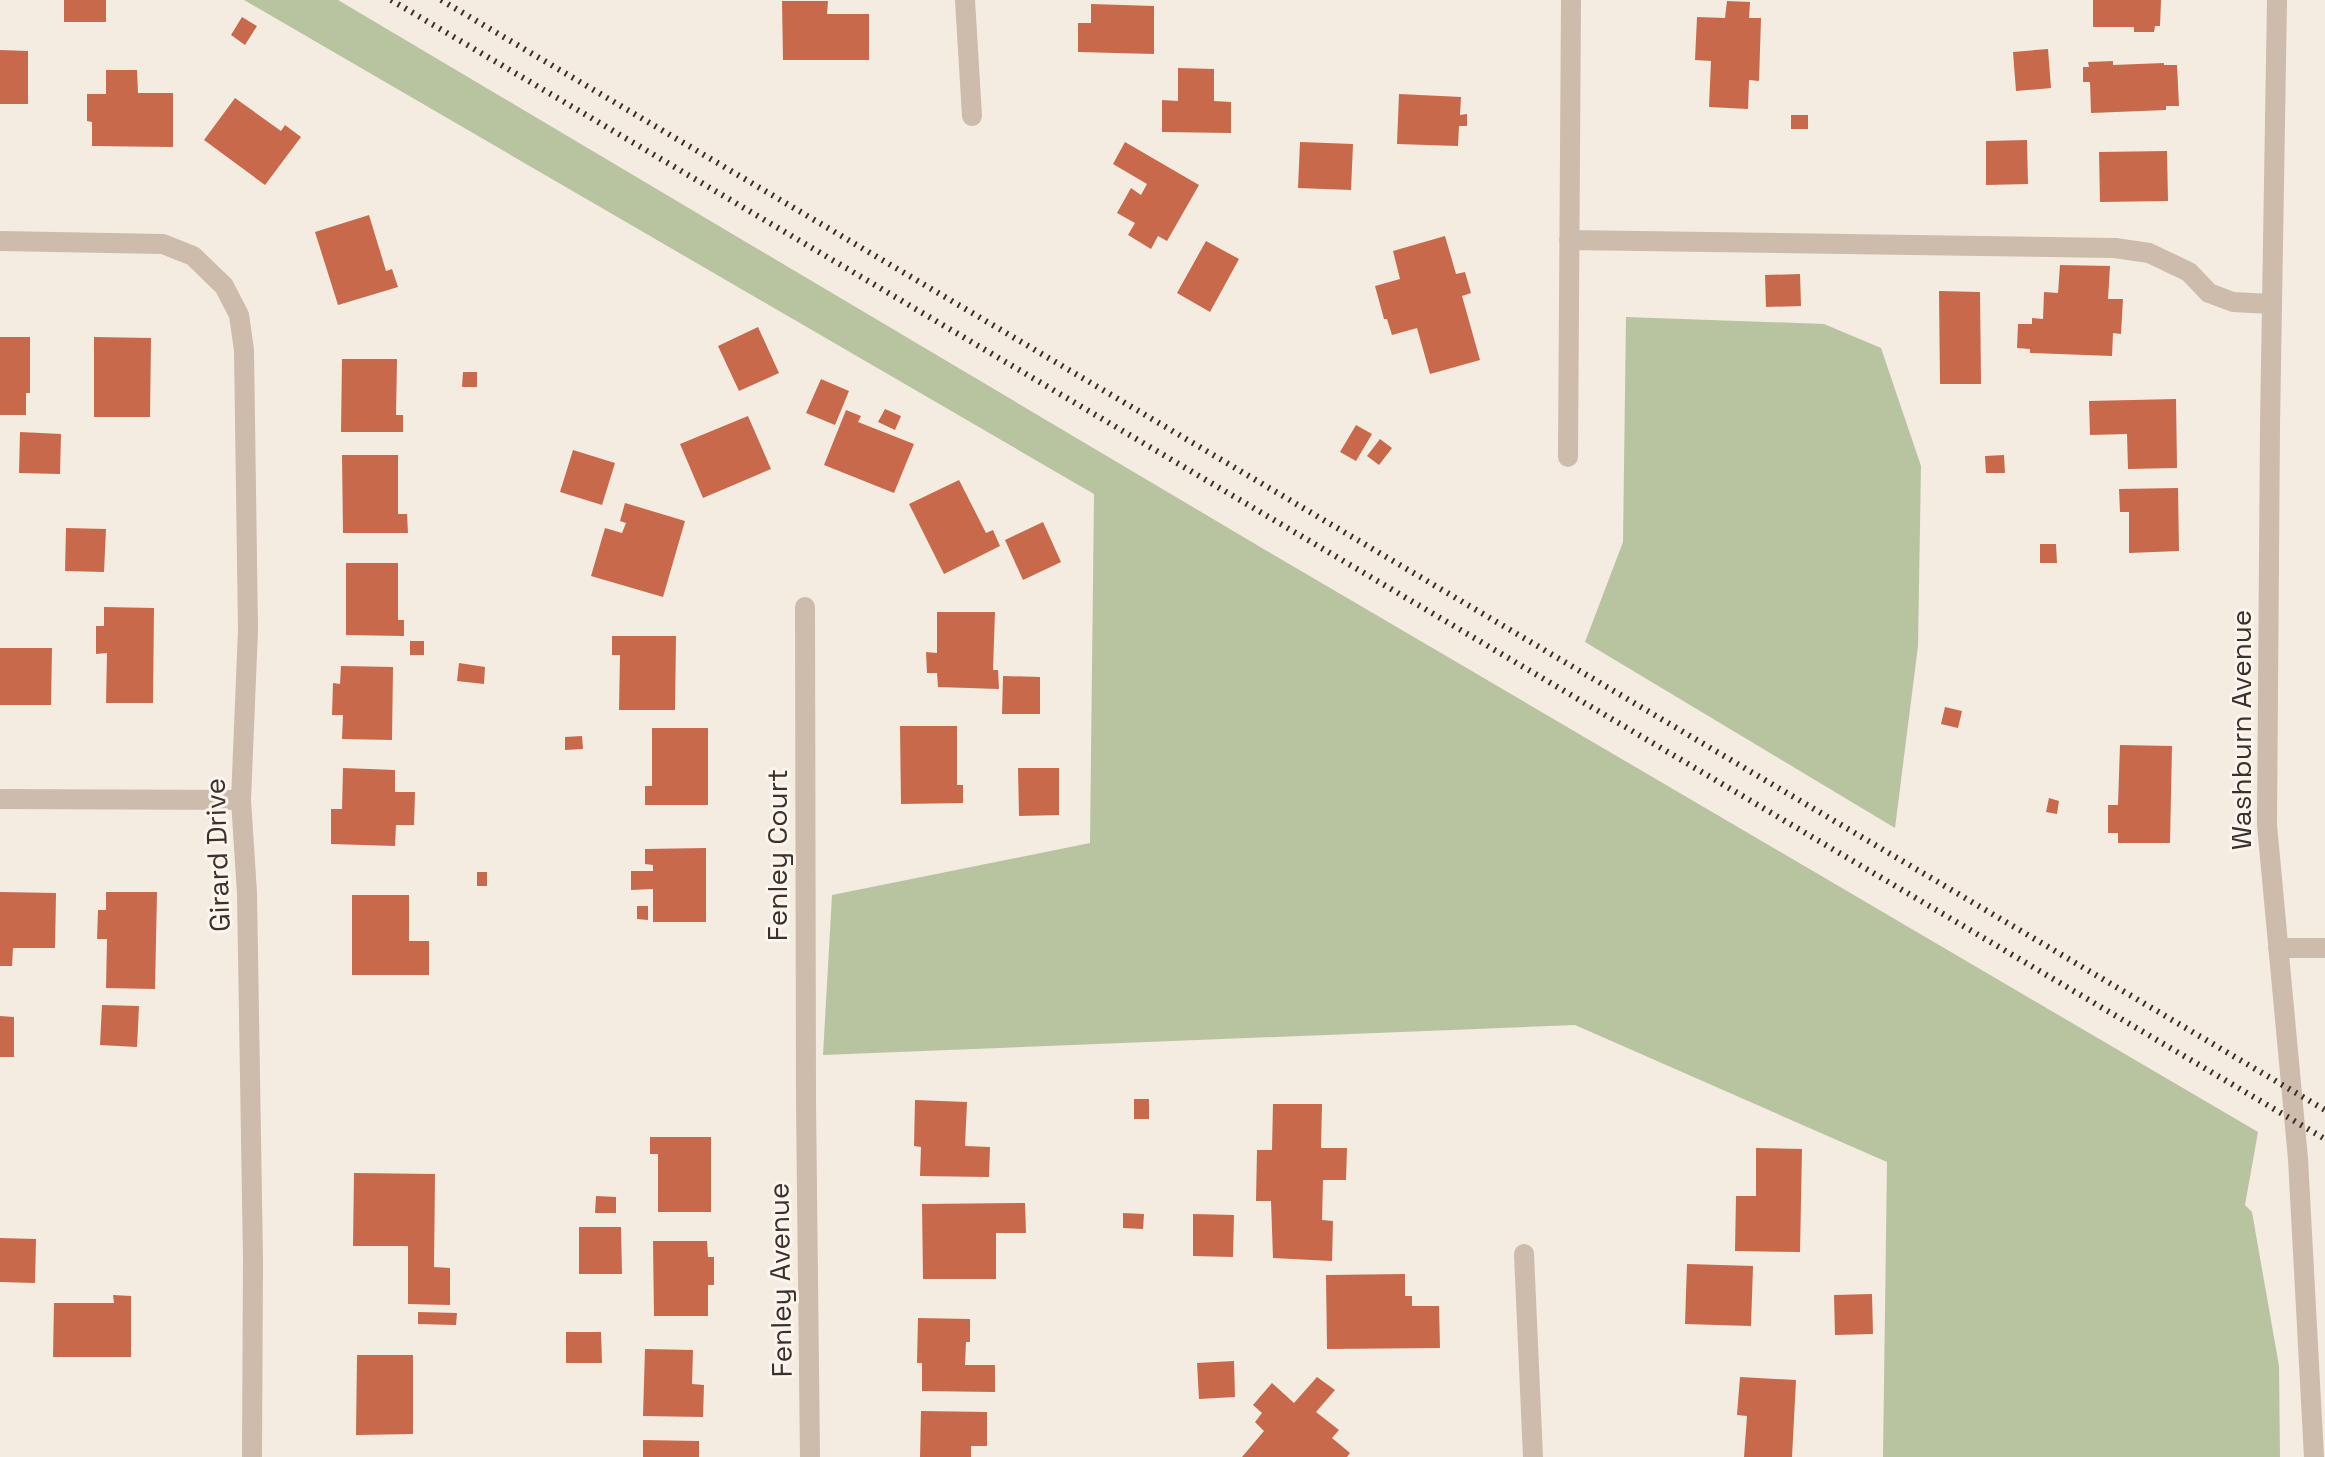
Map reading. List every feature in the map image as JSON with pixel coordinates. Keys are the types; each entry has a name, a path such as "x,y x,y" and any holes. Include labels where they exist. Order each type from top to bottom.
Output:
{"street":[{"path":"965,0 972,116"},
{"path":"1568,457 1571,0"},
{"name":"Washburn Avenue","path":"2277,0 2267,825 2298,1159 2314,1457"},
{"path":"1569,240 2115,248 2149,253 2189,272 2209,293 2233,302 2271,304"},
{"name":"Girard Drive","path":"0,241 163,244 202,263 224,286 239,315 244,350 248,630 241,800 247,893 253,1259 252,1457"},
{"name":"Fenley Court","path":"805,607 806,1102"},
{"path":"0,799 241,800"},
{"path":"2278,948 2325,948"},
{"name":"Fenley Avenue","path":"806,1102 810,1457"},
{"path":"1524,1254 1533,1457"}],"green space":[{"path":"244,0 338,0 1267,551 2258,1132 2245,1205 2252,1212 2279,1366 2280,1457 1883,1457 1887,1162 1575,1025 823,1055 832,895 1090,843 1094,494"},
{"path":"1626,317 1824,324 1881,348 1921,466 1918,646 1895,828 1585,642 1623,542"}],"building":[{"path":"64,0 106,0 106,22 64,22"},
{"path":"2093,0 2161,0 2160,26 2155,26 2154,32 2134,32 2134,27 2093,27"},
{"path":"782,1 828,1 827,14 869,14 869,60 783,60"},
{"path":"1727,1 1750,2 1749,18 1761,18 1759,81 1749,80 1748,109 1709,107 1711,61 1695,60 1697,17 1725,18"},
{"path":"1091,4 1154,6 1154,54 1078,52 1078,23 1091,23"},
{"path":"242,17 257,26 245,45 231,35"},
{"path":"2048,49 2051,88 2016,91 2013,52"},
{"path":"0,50 28,51 28,104 0,104"},
{"path":"2113,61 2113,65 2177,65 2179,106 2166,106 2166,110 2091,113 2090,82 2083,82 2083,67 2089,67 2088,62"},
{"path":"1178,68 1214,69 1214,101 1231,102 1231,133 1162,132 1162,100 1178,101"},
{"path":"106,70 137,70 138,93 173,93 173,147 92,146 92,122 87,121 87,94 106,94"},
{"path":"1399,94 1461,97 1460,115 1467,114 1467,126 1459,126 1458,146 1397,144"},
{"path":"235,98 281,131 285,125 301,137 265,185 204,140"},
{"path":"1791,115 1808,115 1808,129 1791,129"},
{"path":"2027,140 2028,184 1986,185 1986,141"},
{"path":"1125,142 1199,185 1167,241 1158,236 1151,249 1128,235 1135,223 1117,213 1131,188 1141,195 1147,184 1113,164"},
{"path":"1300,142 1353,144 1351,190 1298,188"},
{"path":"2167,151 2168,201 2100,202 2099,152"},
{"path":"369,215 386,271 392,269 398,287 338,305 315,232"},
{"path":"1445,236 1456,274 1465,272 1471,293 1462,296 1480,360 1430,374 1417,328 1392,335 1375,286 1400,279 1393,251"},
{"path":"1206,241 1239,259 1210,312 1177,293"},
{"path":"2060,265 2110,266 2108,299 2123,299 2121,334 2113,333 2112,356 2030,353 2030,349 2017,348 2018,324 2032,324 2032,318 2043,319 2044,292 2058,293"},
{"path":"1800,274 1801,306 1766,307 1765,275"},
{"path":"1939,291 1980,292 1981,384 1940,384"},
{"path":"758,327 779,373 739,391 718,346"},
{"path":"0,337 30,337 30,393 26,393 26,415 0,415"},
{"path":"94,337 151,338 150,417 94,417"},
{"path":"342,359 397,359 396,415 403,415 403,432 341,432"},
{"path":"463,372 477,372 477,387 462,387"},
{"path":"821,379 849,391 835,425 806,413"},
{"path":"2176,399 2177,468 2128,469 2127,434 2090,435 2089,401"},
{"path":"885,409 901,416 895,430 878,422"},
{"path":"846,410 861,416 858,422 914,444 894,493 824,465"},
{"path":"748,416 771,469 703,498 680,444"},
{"path":"1356,425 1372,434 1356,461 1340,452"},
{"path":"20,432 61,434 60,474 19,473"},
{"path":"1380,439 1392,448 1379,465 1367,456"},
{"path":"573,450 615,463 602,505 560,492"},
{"path":"342,455 398,455 398,514 407,514 408,533 343,533"},
{"path":"2004,455 2005,473 1986,473 1985,456"},
{"path":"959,480 986,533 993,530 1000,546 944,574 909,504"},
{"path":"2178,488 2179,551 2129,553 2129,512 2120,512 2119,489"},
{"path":"625,503 685,521 663,597 591,576 605,528 622,533 626,523 620,521"},
{"path":"1043,522 1061,562 1023,580 1005,540"},
{"path":"66,528 106,529 104,572 65,571"},
{"path":"2040,544 2056,544 2057,563 2040,563"},
{"path":"346,563 398,563 398,620 404,620 404,636 346,635"},
{"path":"104,607 154,608 153,703 106,703 107,653 96,654 96,626 104,626"},
{"path":"937,612 995,612 993,670 998,670 999,689 938,687 937,673 927,673 926,652 937,653"},
{"path":"612,636 676,636 675,710 619,710 620,655 612,655"},
{"path":"410,641 424,641 424,655 410,655"},
{"path":"0,648 52,648 51,705 0,705"},
{"path":"459,663 485,667 484,684 457,681"},
{"path":"341,666 393,667 392,740 342,739 343,715 332,715 333,683 340,684"},
{"path":"1003,676 1040,677 1040,714 1002,714"},
{"path":"1945,707 1962,711 1958,728 1941,724"},
{"path":"900,726 957,726 957,785 963,785 963,803 901,804"},
{"path":"652,728 708,728 708,805 645,805 645,786 652,786"},
{"path":"582,736 583,749 565,750 565,737"},
{"path":"2120,745 2172,746 2170,843 2118,843 2118,833 2108,833 2108,805 2118,805"},
{"path":"343,768 395,770 395,792 415,792 414,825 396,825 395,846 331,844 331,809 342,809"},
{"path":"1018,768 1059,768 1059,815 1019,816"},
{"path":"2049,798 2059,801 2057,814 2046,812"},
{"path":"706,848 706,922 653,922 653,889 631,890 631,871 653,871 653,865 645,864 645,849"},
{"path":"477,872 487,872 487,886 477,886"},
{"path":"0,892 56,893 55,948 13,948 12,966 0,966"},
{"path":"106,892 157,892 155,989 106,988 107,939 97,939 98,910 106,910"},
{"path":"352,895 409,895 409,941 429,941 429,975 352,975"},
{"path":"637,906 648,906 648,920 637,919"},
{"path":"102,1005 139,1006 137,1047 100,1045"},
{"path":"0,1016 14,1017 14,1057 0,1057"},
{"path":"1134,1099 1149,1099 1149,1119 1134,1119"},
{"path":"915,1100 967,1102 965,1146 990,1147 989,1177 920,1176 921,1147 914,1146"},
{"path":"1273,1104 1322,1104 1321,1148 1347,1148 1346,1180 1323,1180 1322,1220 1333,1221 1332,1261 1273,1258 1271,1201 1256,1201 1257,1150 1272,1150"},
{"path":"650,1137 711,1137 711,1212 658,1212 658,1154 650,1154"},
{"path":"1756,1148 1802,1149 1800,1252 1735,1251 1736,1196 1756,1196"},
{"path":"354,1173 435,1174 434,1267 450,1268 450,1305 408,1304 408,1246 353,1246"},
{"path":"596,1196 616,1197 616,1213 595,1213"},
{"path":"1025,1203 1026,1233 996,1233 996,1279 923,1279 922,1204"},
{"path":"1123,1213 1144,1214 1143,1229 1123,1228"},
{"path":"1193,1214 1234,1215 1233,1257 1193,1256"},
{"path":"579,1227 621,1227 622,1274 579,1274"},
{"path":"0,1238 36,1239 35,1283 0,1282"},
{"path":"653,1241 707,1241 708,1257 714,1257 714,1285 708,1285 708,1316 654,1316"},
{"path":"1687,1264 1753,1266 1751,1326 1685,1324"},
{"path":"1405,1274 1405,1296 1412,1296 1412,1306 1439,1306 1440,1348 1327,1349 1326,1275"},
{"path":"1872,1294 1873,1334 1835,1335 1834,1295"},
{"path":"113,1295 131,1296 131,1357 53,1357 54,1303 114,1303"},
{"path":"418,1312 457,1313 456,1325 418,1324"},
{"path":"918,1318 970,1319 970,1342 966,1342 965,1365 995,1365 995,1392 922,1391 922,1363 917,1363"},
{"path":"566,1332 601,1332 602,1363 566,1363"},
{"path":"645,1349 693,1350 692,1384 704,1385 703,1417 643,1416"},
{"path":"357,1355 413,1355 413,1434 356,1435"},
{"path":"1234,1361 1235,1397 1199,1399 1197,1363"},
{"path":"1317,1377 1335,1390 1316,1412 1339,1430 1332,1438 1350,1453 1347,1457 1242,1457 1264,1431 1255,1422 1262,1413 1253,1405 1272,1383 1294,1403"},
{"path":"1740,1377 1796,1380 1792,1457 1744,1457 1747,1416 1737,1415"},
{"path":"921,1411 987,1412 987,1446 971,1446 971,1457 920,1457"},
{"path":"643,1440 699,1441 699,1457 643,1457"}],"railway":[{"path":"391,0 2325,1139"},
{"path":"441,0 2325,1110"}]}
